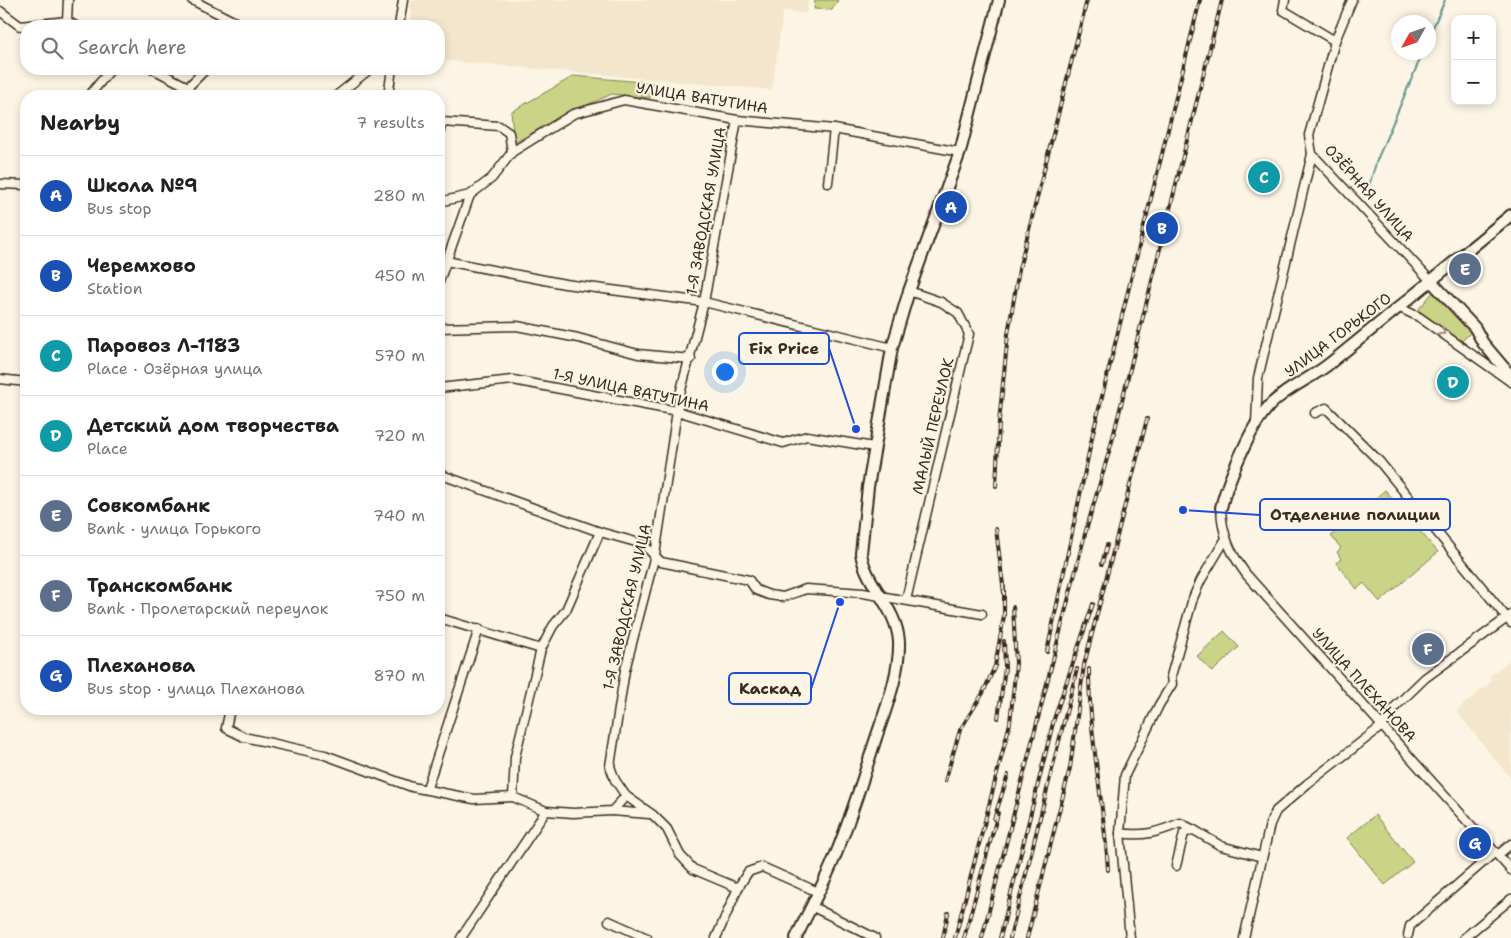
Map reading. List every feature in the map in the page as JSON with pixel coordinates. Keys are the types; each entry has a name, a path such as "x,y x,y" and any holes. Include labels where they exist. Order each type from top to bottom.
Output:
{"street":[{"path":"67,20 68,0"},
{"path":"192,0 231,20"},
{"path":"400,20 403,0"},
{"path":"796,938 848,822 897,666 899,642 896,627 889,608 862,564 861,552 874,447 892,348 909,291 960,152 999,0"},
{"path":"1285,0 1283,10 1335,41"},
{"name":"ОЗЁРНАЯ УЛИЦА","path":"1352,0 1335,41 1309,135 1312,154 1431,281"},
{"path":"0,12 20,26"},
{"path":"95,90 106,75"},
{"path":"165,75 188,86"},
{"path":"184,90 200,75"},
{"path":"344,90 362,75"},
{"path":"389,90 391,75"},
{"name":"УЛИЦА ВАТУТИНА","path":"445,201 470,195 492,178 512,152 573,114 624,100 736,120 834,128 960,152"},
{"name":"1-Я ЗАВОДСКАЯ УЛИЦА","path":"736,120 704,302 677,411 655,555 625,670 610,766 615,780 626,796 653,815 667,829 680,855 693,869 738,888"},
{"path":"445,122 499,126 509,133 512,152"},
{"path":"828,183 834,128"},
{"path":"1256,426 1258,378 1312,154"},
{"path":"0,184 20,185"},
{"path":"445,264 470,195"},
{"name":"УЛИЦА ГОРЬКОГО","path":"1222,508 1225,491 1264,412 1274,402 1320,371 1400,308 1511,215"},
{"path":"446,261 565,284 704,302 892,348"},
{"path":"1431,281 1475,328 1483,343 1511,376"},
{"name":"МАЛЫЙ ПЕРЕУЛОК","path":"906,600 969,334 958,313 941,302 909,291"},
{"path":"1400,308 1419,317 1511,382"},
{"path":"445,328 517,326 578,338 638,354 691,359"},
{"path":"0,379 20,381"},
{"name":"1-Я УЛИЦА ВАТУТИНА","path":"445,387 513,380 677,411 783,442 807,436 874,447"},
{"path":"1244,938 1270,824 1276,810 1382,726 1396,706 1425,678 1510,619 1379,461 1326,408 1315,413"},
{"path":"445,476 600,532 643,544 661,562 749,580 756,590 769,595 783,597 806,589 880,596 982,614"},
{"name":"УЛИЦА ПЛЕХАНОВА","path":"1222,508 1225,540 1231,554 1246,574 1511,870"},
{"path":"513,797 515,758 541,649 553,626 566,610 600,532"},
{"path":"1130,938 1120,833 1125,775 1158,705 1172,684 1170,676 1194,598 1201,580 1225,540"},
{"path":"445,620 541,649"},
{"path":"428,788 479,629"},
{"path":"229,715 226,728 244,738 325,755 412,787 428,788 474,799 513,797 546,811 573,813 630,811 653,815"},
{"path":"612,811 626,796"},
{"path":"464,937 546,811"},
{"path":"1120,833 1135,836 1152,835 1180,823 1221,846 1262,857"},
{"path":"1176,866 1184,833 1194,830"},
{"path":"1408,935 1410,926 1496,853 1511,844"},
{"path":"716,938 738,888 748,872 762,866 818,892"},
{"path":"1464,938 1511,899"},
{"path":"811,906 875,938"},
{"path":"609,921 647,938"}],"shaded area":[{"path":"410,0 808,0 806,13 783,11 772,90 445,61 445,20 411,20"},
{"path":"1511,659 1511,779 1456,711 1492,681 1489,677"}],"green space":[{"path":"815,0 838,0 832,10 814,9"},
{"path":"574,76 653,83 650,98 612,94 560,117 514,143 511,112"},
{"path":"1433,292 1472,331 1462,341 1418,310"},
{"path":"1385,490 1438,552 1380,602 1364,583 1357,589 1336,563 1341,559 1337,552 1341,548 1331,536"},
{"path":"1224,631 1239,647 1212,672 1197,656"},
{"path":"1375,815 1413,862 1385,885 1347,838"}],"waterway":[{"path":"1436,21 1445,0"},
{"path":"1366,195 1377,160 1420,60"}],"railway":[{"path":"996,486 999,422 1008,334 1019,269 1087,0"},
{"path":"1047,652 1093,433 1200,0"},
{"path":"982,938 1085,534 1111,445 1222,0"},
{"path":"1027,938 1070,768 1084,665 1147,419"},
{"path":"996,529 1004,593"},
{"path":"1102,564 1107,545"},
{"path":"945,781 960,730 983,693 995,666 1004,616 1004,587"},
{"path":"1000,938 1054,719 1093,604"},
{"path":"955,938 1010,723 1016,664 1013,607"},
{"path":"998,718 1005,668 1004,641"},
{"path":"1010,938 1077,669"},
{"path":"1089,669 1091,720 1108,870"},
{"path":"994,819 1008,775"},
{"path":"964,938 998,813"},
{"path":"943,938 948,913"}],"place":[{"name":"Паровоз Л-1183","path":"1264,177"},
{"name":"Школа №9","path":"951,207"},
{"name":"Черемхово","path":"1162,228"},
{"name":"Совкомбанк","path":"1465,269"},
{"name":"Детский дом творчества","path":"1453,382"},
{"name":"Fix Price","path":"856,429"},
{"name":"Отделение полиции","path":"1183,510"},
{"name":"Каскад","path":"840,602"},
{"name":"Транскомбанк","path":"1428,649"},
{"name":"Плеханова","path":"1475,843"}]}
